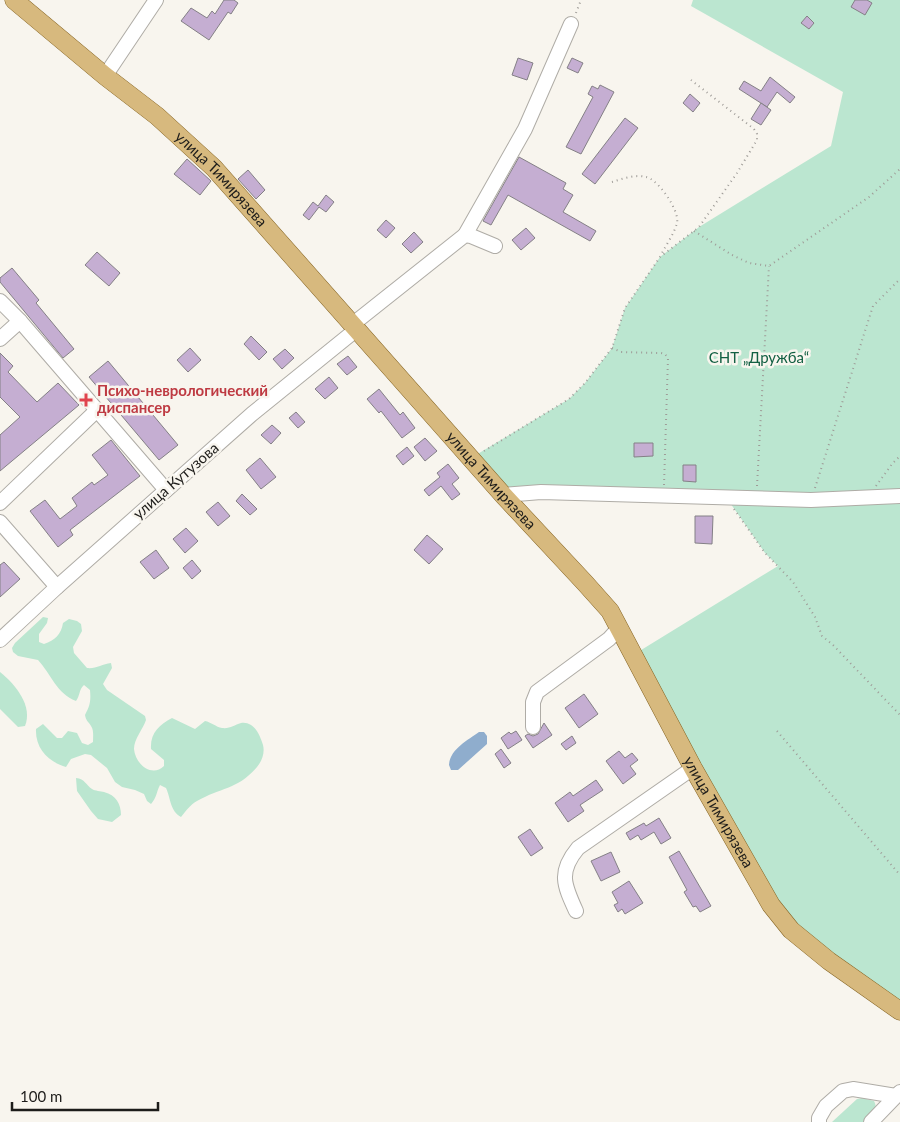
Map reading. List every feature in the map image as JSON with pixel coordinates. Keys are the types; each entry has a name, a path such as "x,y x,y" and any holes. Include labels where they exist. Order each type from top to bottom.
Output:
{"main road":[{"name":"улица Тимирязева","path":"14,0 104,76 157,116 214,168 503,495 610,611 693,768 771,905 792,930 829,961 900,1011"}],"street":[{"path":"104,76 156,0"},
{"path":"495,246 471,236 464,236 525,129 571,24"},
{"name":"улица Кутузова","path":"0,640 252,414 464,236"},
{"path":"0,301 20,321 166,490"},
{"path":"0,339 20,321"},
{"path":"0,502 96,411"},
{"path":"503,495 541,492 812,500 900,496"},
{"path":"0,522 57,587"},
{"path":"533,727 532,702 537,692 609,639 619,628"},
{"path":"576,911 566,889 564,873 569,858 578,848 693,768"},
{"path":"819,1122 819,1118 826,1106 843,1091 853,1089 898,1094"},
{"path":"871,1122 898,1094"}],"path":[{"path":"571,24 581,0"},
{"path":"660,257 699,227 757,140 757,134 754,129 691,80"},
{"path":"694,231 732,255 749,263 769,266 869,197 900,170"},
{"path":"471,458 569,399 585,383 612,348 625,308 660,257 677,223 675,211 668,198 652,179 646,176 612,182"},
{"path":"756,497 769,266"},
{"path":"812,500 873,306 900,279"},
{"path":"612,348 621,352 661,353 665,354 668,358 664,496"},
{"path":"868,498 892,464 900,456"},
{"path":"726,496 765,553 792,582 815,617 822,636 833,645 900,715"},
{"path":"777,731 900,875"}],"green space":[{"name":"СНТ „Дружба“","path":"693,0 900,0 900,1011 792,930 633,655 778,566 765,553 726,497 503,495 471,458 569,399 585,383 612,348 625,308 660,257 699,227 831,146 843,92 691,6"},
{"path":"43,617 48,618 47,623 39,634 39,642 44,644 54,639 61,631 63,623 69,619 77,621 81,624 82,631 73,647 74,653 87,668 111,663 112,668 103,684 107,690 145,716 146,720 135,742 134,749 137,760 145,768 154,771 164,766 164,760 151,749 151,743 156,730 172,718 195,729 205,721 222,728 241,723 250,724 258,733 264,748 259,765 243,780 206,796 195,803 181,817 173,808 166,788 160,785 151,804 147,801 144,794 122,787 115,782 107,768 91,755 85,754 71,759 66,767 48,758 40,748 36,736 36,729 43,724 57,738 62,738 68,731 77,733 82,743 88,745 93,742 93,729 85,715 90,703 90,690 84,685 76,701 69,698 59,689 38,660 18,656 13,652 12,648 15,643"},
{"path":"0,672 22,696 27,711 25,726 18,727 0,709"},
{"path":"76,778 83,781 93,790 108,793 115,798 119,804 121,815 112,822 98,819 77,791"},
{"path":"862,1098 874,1101 876,1108 874,1113 865,1122 832,1122 857,1099"}],"water":[{"path":"479,732 484,732 487,736 487,744 458,770 451,770 449,765 453,754 460,746"}],"building":[{"path":"224,0 234,0 238,3 231,14 228,12 209,40 181,21 191,8 207,18 212,11 215,14"},
{"path":"855,0 867,0 872,3 865,15 851,7"},
{"path":"807,16 814,23 809,29 801,23"},
{"path":"518,58 533,63 527,80 512,75"},
{"path":"572,58 583,63 578,73 567,68"},
{"path":"770,77 795,97 790,103 777,92 767,107 739,89 744,81 761,91"},
{"path":"600,85 614,92 581,154 566,147 593,97 588,94 592,86 598,89"},
{"path":"690,94 700,103 693,112 683,103"},
{"path":"761,103 771,110 761,125 751,119"},
{"path":"625,118 638,128 595,184 582,174"},
{"path":"519,157 566,183 563,189 573,195 563,212 596,231 590,241 508,195 491,225 483,221"},
{"path":"187,159 211,181 200,195 174,174"},
{"path":"248,170 265,190 256,199 238,179"},
{"path":"326,195 334,202 326,212 319,207 309,220 303,215 313,202 318,206"},
{"path":"386,220 395,228 386,238 377,230"},
{"path":"526,228 535,238 521,250 512,240"},
{"path":"414,232 423,242 411,253 402,244"},
{"path":"97,252 120,273 109,286 85,265"},
{"path":"12,268 39,300 36,303 74,349 63,358 0,282 0,278"},
{"path":"251,336 267,352 259,360 244,344"},
{"path":"190,348 201,360 188,372 177,360"},
{"path":"285,349 294,358 282,369 273,359"},
{"path":"0,353 13,366 8,372 37,402 58,383 79,405 0,471 0,435 20,417 0,397"},
{"path":"348,356 357,367 347,375 337,364"},
{"path":"108,361 178,445 159,460 89,377"},
{"path":"329,377 338,388 325,399 315,389"},
{"path":"379,389 400,415 403,412 415,428 402,438 381,411 379,413 367,399"},
{"path":"296,412 305,422 298,428 289,418"},
{"path":"272,425 281,433 271,444 261,435"},
{"path":"425,438 437,451 425,461 414,447"},
{"path":"111,440 140,476 70,530 73,535 58,547 30,511 45,500 60,519 77,506 72,498 92,482 94,485 108,475 92,455"},
{"path":"634,443 653,443 653,456 634,457"},
{"path":"407,447 414,456 403,465 396,456"},
{"path":"260,458 276,477 261,489 246,470"},
{"path":"448,464 459,478 452,484 460,494 452,500 441,486 429,496 424,490 440,477 437,473"},
{"path":"683,465 696,465 696,482 683,481"},
{"path":"242,494 257,509 250,515 236,501"},
{"path":"218,502 230,516 218,526 206,512"},
{"path":"695,516 713,516 712,544 695,543"},
{"path":"186,528 198,541 185,553 173,539"},
{"path":"427,535 443,549 429,564 414,550"},
{"path":"156,550 169,568 154,579 140,562"},
{"path":"192,560 201,571 192,579 183,568"},
{"path":"4,562 20,579 0,597 0,565"},
{"path":"584,694 598,714 579,728 565,708"},
{"path":"544,723 552,735 533,748 525,736 528,734 533,736 538,734"},
{"path":"516,731 522,740 508,749 501,738 509,732 511,734"},
{"path":"572,736 576,743 566,750 561,744"},
{"path":"501,749 511,763 504,768 495,754"},
{"path":"619,751 625,758 632,753 638,760 630,766 636,774 623,784 606,761"},
{"path":"596,780 603,790 580,805 584,811 568,822 555,803 570,792 573,796"},
{"path":"659,818 671,838 661,844 654,832 641,840 638,835 630,840 626,833 644,823 646,826"},
{"path":"530,829 543,848 531,856 518,837"},
{"path":"679,851 711,906 700,912 696,906 693,907 684,892 687,890 669,857"},
{"path":"611,852 620,872 601,881 591,861"},
{"path":"629,881 643,903 625,914 622,909 618,912 614,905 618,903 612,892"}],"place":[{"name":"Психо-неврологический диспансер","path":"86,400"}]}
